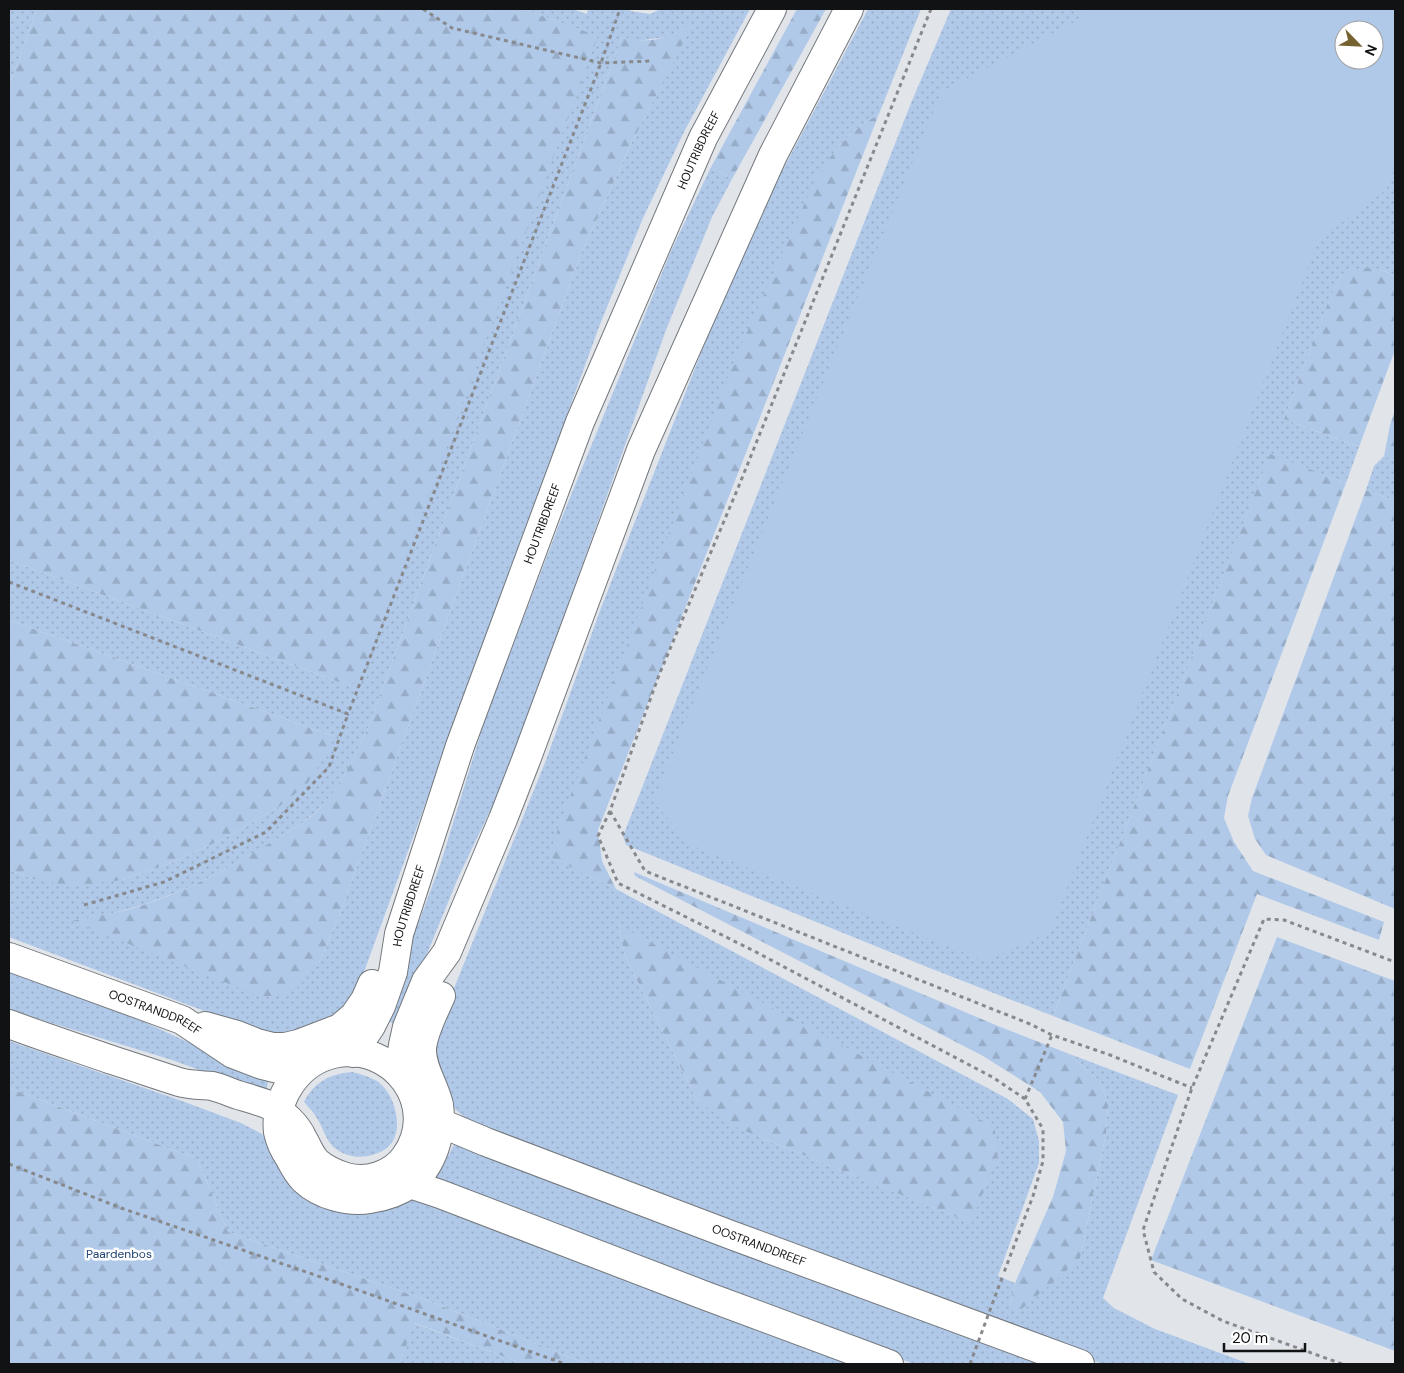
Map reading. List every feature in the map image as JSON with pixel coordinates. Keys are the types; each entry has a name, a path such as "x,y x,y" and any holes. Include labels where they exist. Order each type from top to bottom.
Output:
{"main road":[{"name":"HOUTRIBDREEF","path":"353,1053 371,1026 381,1006 393,972 399,934 460,746 580,422 704,138 772,9"},
{"path":"399,1072 402,1045 407,1027 426,981 447,952 503,818 641,450 773,155 849,9"},
{"path":"182,1020 273,1047 286,1047 340,1028 354,1016 365,1000 378,968 399,934"},
{"path":"9,1024 183,1083 209,1101 268,1125 290,1120 299,1130 308,1151 327,1169 358,1179 373,1178 391,1170 403,1160 412,1146 416,1133 439,1107 428,1076 422,1048 443,990 447,952"},
{"name":"OOSTRANDDREEF","path":"9,957 182,1020 233,1054 262,1066 298,1074"},
{"path":"353,1053 375,1057 399,1072 429,1118 438,1137 426,1166 410,1184 381,1197 366,1200 332,1196 304,1180 286,1154 279,1121 281,1103 290,1084 298,1074 308,1065 321,1058 336,1054 353,1053"},
{"name":"OOSTRANDDREEF","path":"429,1118 486,1142 1080,1364"},
{"path":"410,1184 889,1364"}],"path":[{"path":"423,9 452,28 600,62 651,61"},
{"path":"84,905 164,882 266,832 329,768 348,714 620,9"},
{"path":"930,9 738,488 659,675 610,811 598,836 618,883 754,951 994,1078 1025,1099 1043,1129 1043,1161 1033,1196 970,1364"},
{"path":"9,582 348,714"},
{"path":"610,811 645,871 1030,1024 1052,1035 1110,1055 1192,1088"},
{"path":"1342,1364 1223,1320 1182,1299 1154,1272 1143,1230 1192,1088 1264,920 1284,920 1395,962"},
{"path":"1025,1099 1052,1035"},
{"path":"9,1164 121,1208 565,1364"}],"green space":[{"path":"9,9 37,9 9,86"},
{"path":"37,9 523,9 598,36 362,677 353,683 344,684 9,560 9,86"},
{"path":"523,9 572,9 587,14 588,9 631,9 630,11 650,14 661,9 750,9 684,132 643,218 599,327 360,983 351,1000 335,1015 320,1023 281,1036 257,1031 9,937 9,870 36,880 122,880 171,863 223,839 280,806 333,736 9,620 9,560 344,684 597,36","holes":["692,25 630,146 581,254 338,918 319,963 73,921 122,911 183,890 250,855 288,832 320,808 335,790 347,771 367,730 622,37 636,41 667,37"]},
{"path":"797,9 826,9 732,179 711,167"},
{"path":"868,9 921,9 879,114 857,128 836,149 549,856 616,889 1008,1099 1033,1119 1039,1141 1039,1163 998,1276 1015,1283 1010,1306 1080,1259 1106,1133 1108,1105 1100,1081 1067,1053 1178,1095 1103,1298 1114,1308 1155,1329 1250,1364 1103,1364 475,1127 455,1109 443,1086 433,1055 436,1033 546,760 601,608 708,335 761,211","holes":["618,925 972,1223 764,1139 697,1100 625,956"]},
{"path":"951,9 1395,9 1395,276 1380,269 1342,274 1331,296 1284,419 1359,447 1346,483 1270,455 1053,1016 626,845 623,836 911,103"},
{"path":"1083,9 1395,9 1395,167 1386,190 1319,239 1050,932 985,961 693,846 653,802 941,92 1078,20"},
{"path":"693,24 630,146 581,254 338,918 319,963 296,989 276,996 259,996 71,921 127,910 164,898 200,882 289,832 320,808 335,790 347,771 367,730 622,37 642,40 659,39"},
{"path":"879,114 598,830 602,861 616,889 548,856 731,368 816,178 836,149 857,128"},
{"path":"711,167 732,179 712,217 666,330 509,771 458,878 398,1025 383,1019 441,862 486,716 560,522 671,251"},
{"path":"1360,268 1380,269 1395,276 1395,350 1359,447 1284,419 1331,295 1342,274"},
{"path":"1395,410 1395,460 1384,456"},
{"path":"1270,454 1346,483 1228,796 1224,818 1234,842 1253,871 1384,922 1379,940 1257,894 1190,1069 1053,1016"},
{"path":"1384,456 1395,460 1395,501 1366,490 1374,466"},
{"path":"1366,490 1395,501 1395,909 1266,855 1255,839 1248,816 1252,798"},
{"path":"9,620 333,736 331,747 307,784 280,806 223,839 171,863 122,880 73,886 36,880 9,870"},
{"path":"634,872 998,1026 1067,1053 1100,1081 1108,1105 1106,1133 1080,1259 1018,1312 1010,1306 1015,1283 1053,1197 1066,1151 1063,1122 1040,1092 983,1056 635,876"},
{"path":"618,925 994,1127 999,1151 971,1223 729,1124 697,1100 625,956"},
{"path":"1277,937 1395,981 1395,1351 1151,1260"},
{"path":"9,969 144,1022 269,1079 265,1094 172,1060 9,1009"},
{"path":"9,1041 241,1123 262,1134 272,1147 398,1202 421,1199 865,1364 592,1364 577,1360 421,1298 228,1232 197,1159 9,1088"},
{"path":"352,1072 377,1081 389,1094 396,1112 397,1122 394,1139 389,1146 377,1154 361,1157 342,1153 328,1140 319,1121 304,1102 313,1089 324,1080"},
{"name":"Paardenbos","path":"9,1088 197,1159 228,1232 421,1298 577,1360 592,1364 523,1364 415,1323 399,1364 9,1364"},
{"path":"457,1139 1057,1364 914,1364 547,1226 435,1181"},
{"path":"414,1323 523,1364 399,1364"}]}
